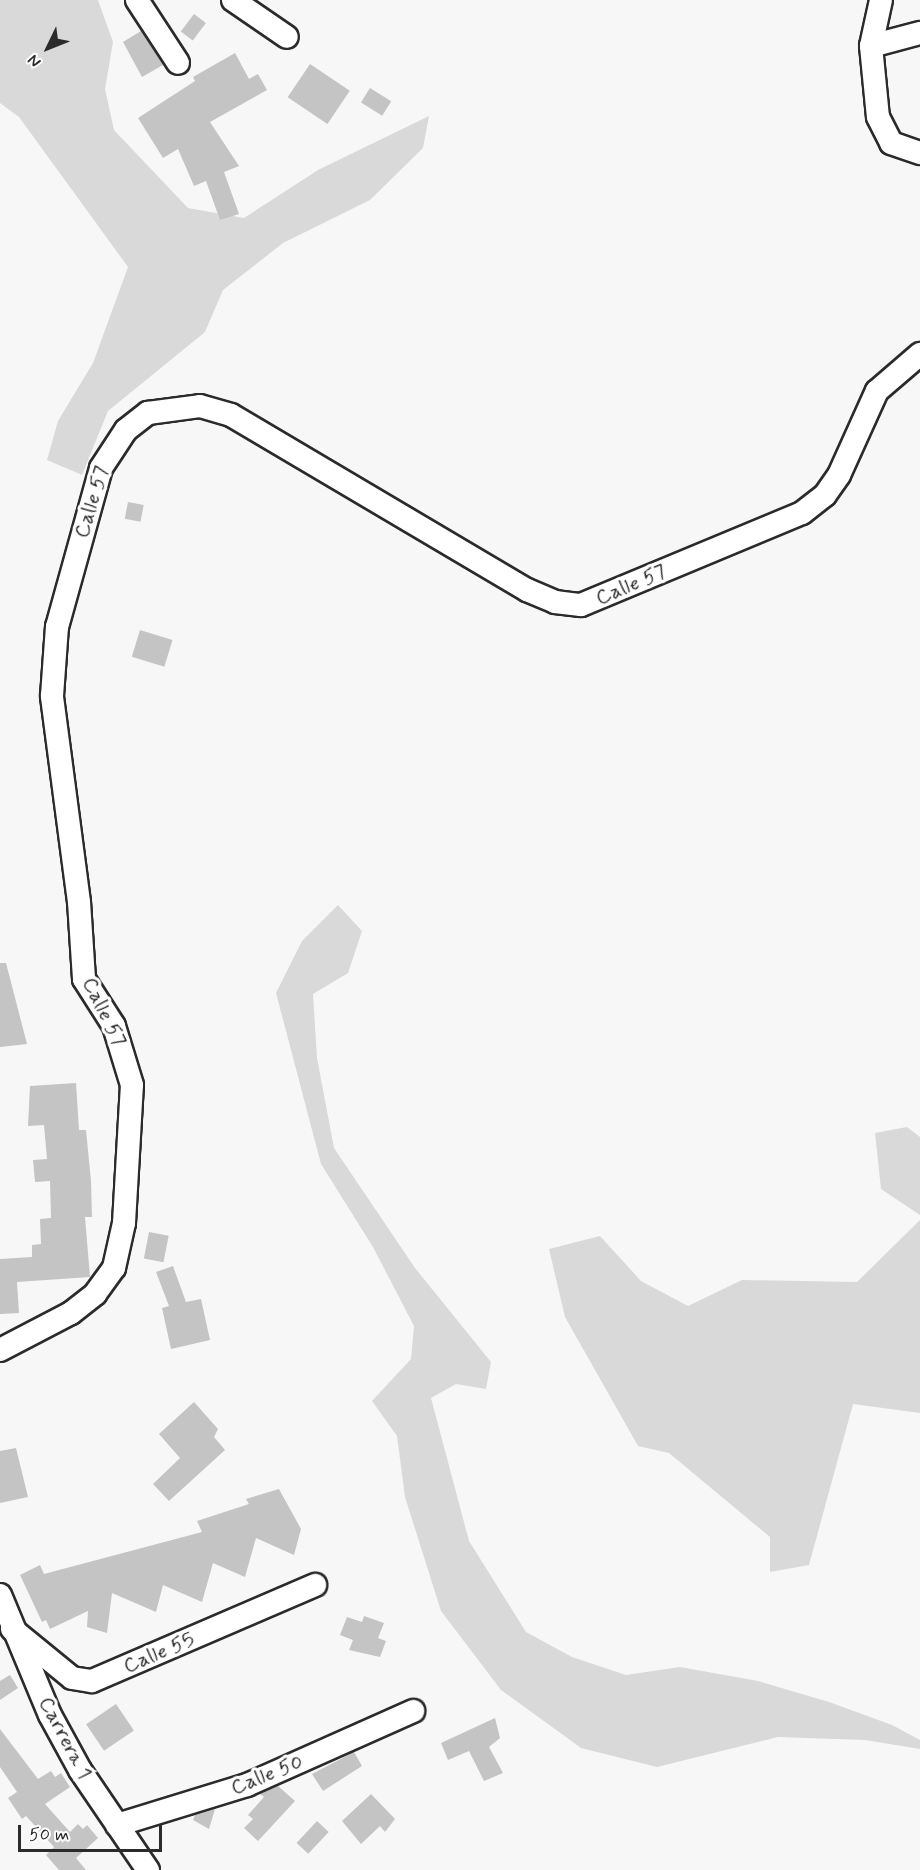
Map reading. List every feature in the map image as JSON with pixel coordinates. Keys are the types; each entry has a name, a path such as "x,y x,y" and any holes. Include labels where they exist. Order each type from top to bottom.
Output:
{"street":[{"path":"137,0 177,63"},
{"path":"233,0 287,37"},
{"path":"881,0 871,46 878,117 891,143 920,153"},
{"path":"871,46 920,33"},
{"name":"Calle 57","path":"0,1350 71,1313 95,1294 114,1268 124,1224 132,1085 114,1026 84,979 79,902 52,696 57,627 100,468 126,430 158,412 200,406 231,415 527,590 555,602 581,605 802,513 825,495 839,475 877,391 893,372 920,354"},
{"name":"Calle 55","path":"12,1629 72,1678 92,1681 315,1585"},
{"name":"Carrera 1","path":"0,1595 12,1629 75,1761 148,1870"},
{"name":"Calle 50","path":"117,1825 248,1785 412,1711"}],"shaded area":[{"path":"0,0 98,0 113,42 105,89 114,130 188,208 244,218 318,170 429,116 423,148 370,200 283,243 223,290 205,332 108,411 82,475 47,460 58,421 93,363 128,267 19,117 0,103"},
{"path":"338,905 362,931 348,973 313,994 317,1058 334,1148 415,1268 491,1362 486,1389 456,1384 431,1398 469,1541 526,1632 572,1657 626,1675 680,1667 758,1681 829,1702 892,1725 920,1740 920,1749 865,1740 778,1737 657,1767 581,1748 501,1690 441,1611 405,1497 397,1436 372,1401 411,1359 414,1326 373,1247 321,1164 276,993 302,941"},
{"path":"907,1127 920,1137 920,1215 881,1189 875,1133"},
{"path":"920,1220 920,1413 853,1404 809,1565 770,1572 770,1537 669,1453 638,1446 565,1317 549,1249 600,1236 641,1281 688,1306 742,1280 857,1282"}],"building":[{"path":"194,14 206,23 193,41 181,32"},
{"path":"141,31 163,65 142,77 123,42"},
{"path":"235,53 249,79 258,74 267,90 210,122 239,166 224,172 239,214 220,220 206,181 194,186 178,149 163,158 138,118 195,81 193,77"},
{"path":"310,64 350,91 327,124 288,97"},
{"path":"370,88 391,101 382,116 361,102"},
{"path":"128,502 144,505 140,522 125,519"},
{"path":"140,630 173,640 164,667 132,657"},
{"path":"0,963 6,963 27,1044 0,1047"},
{"path":"76,1083 79,1130 86,1130 91,1181 92,1217 85,1217 90,1277 17,1282 19,1313 0,1314 0,1259 32,1257 32,1245 41,1244 40,1219 51,1218 50,1181 35,1182 33,1160 47,1159 44,1125 28,1126 30,1086"},
{"path":"149,1232 169,1236 163,1262 144,1259"},
{"path":"173,1266 186,1302 201,1299 210,1340 171,1349 162,1308 169,1306 156,1272"},
{"path":"194,1402 218,1429 214,1437 225,1450 169,1501 153,1484 180,1458 159,1434"},
{"path":"16,1448 28,1497 0,1503 0,1451"},
{"path":"279,1489 301,1529 294,1555 256,1538 245,1577 213,1563 202,1602 163,1585 156,1612 112,1593 107,1633 87,1627 88,1611 50,1629 46,1620 42,1622 20,1575 40,1565 44,1574 202,1532 197,1521 249,1504 246,1499"},
{"path":"364,1616 384,1623 378,1638 386,1641 380,1657 349,1650 353,1640 340,1635 347,1617 362,1622"},
{"path":"10,1675 18,1688 0,1700 0,1681"},
{"path":"116,1704 134,1731 104,1751 86,1724"},
{"path":"495,1718 500,1738 489,1747 503,1773 484,1781 469,1751 448,1760 441,1743"},
{"path":"0,1729 38,1779 51,1771 55,1777 61,1773 70,1787 45,1804 70,1832 78,1824 83,1829 87,1825 98,1838 76,1858 86,1870 59,1870 46,1855 54,1847 26,1816 22,1819 8,1798 17,1792 0,1767"},
{"path":"354,1752 362,1766 323,1791 312,1774"},
{"path":"278,1786 295,1801 258,1841 244,1828 253,1819 248,1815 264,1797 260,1794"},
{"path":"371,1794 395,1819 385,1832 380,1826 361,1844 342,1821"},
{"path":"215,1809 209,1829 193,1820 195,1815"},
{"path":"317,1821 329,1832 308,1854 297,1843"}]}
